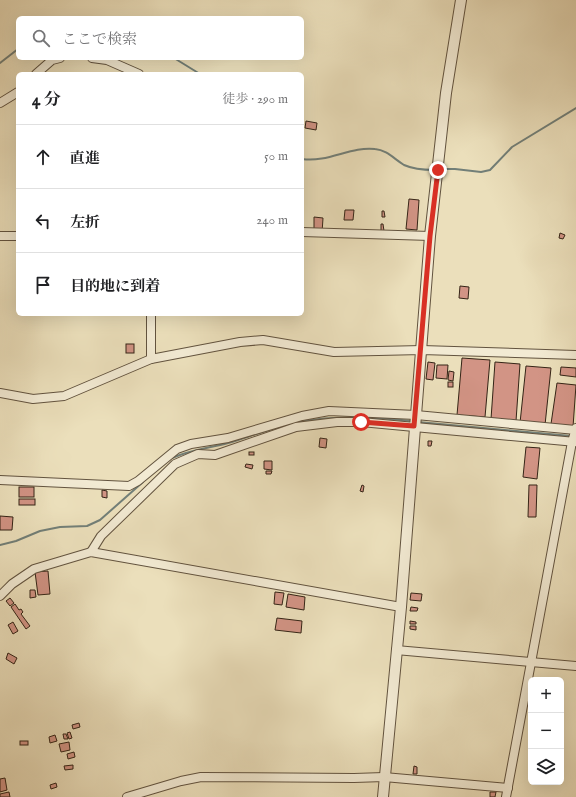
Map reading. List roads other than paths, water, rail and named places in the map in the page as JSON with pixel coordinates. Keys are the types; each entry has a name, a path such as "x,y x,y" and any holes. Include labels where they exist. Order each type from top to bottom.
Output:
{"street":[{"path":"383,797 401,607 430,236 446,93 461,0"},
{"path":"38,72 52,60"},
{"path":"107,60 134,72"},
{"path":"0,103 16,93"},
{"path":"304,232 430,236"},
{"path":"0,236 16,236"},
{"path":"151,316 151,359"},
{"path":"0,393 33,399 64,396 151,359 240,342 263,340 334,352 422,350 576,355"},
{"path":"0,480 129,486 138,481 177,449 191,444 228,438 302,416 329,411 416,415 576,429 506,797"},
{"path":"91,552 101,536 175,464 198,454 215,455 296,427 336,422 361,422 574,442"},
{"path":"0,596 12,584 29,571 45,564 91,552 401,607"},
{"path":"396,650 576,666"},
{"path":"127,797 181,781 201,777 354,778 384,776 508,788"}],"waterway":[{"path":"0,63 16,51"},
{"path":"177,60 197,72"},
{"path":"441,169 481,172 490,170 512,147 576,108"},
{"path":"304,159 321,159 357,150 375,149 387,153 404,165 419,169 434,170"},
{"path":"172,458 299,422 327,418 355,417 412,421"},
{"path":"418,422 571,436"},
{"path":"0,545 16,541 40,531 60,527 87,526 100,520 143,482"}]}
